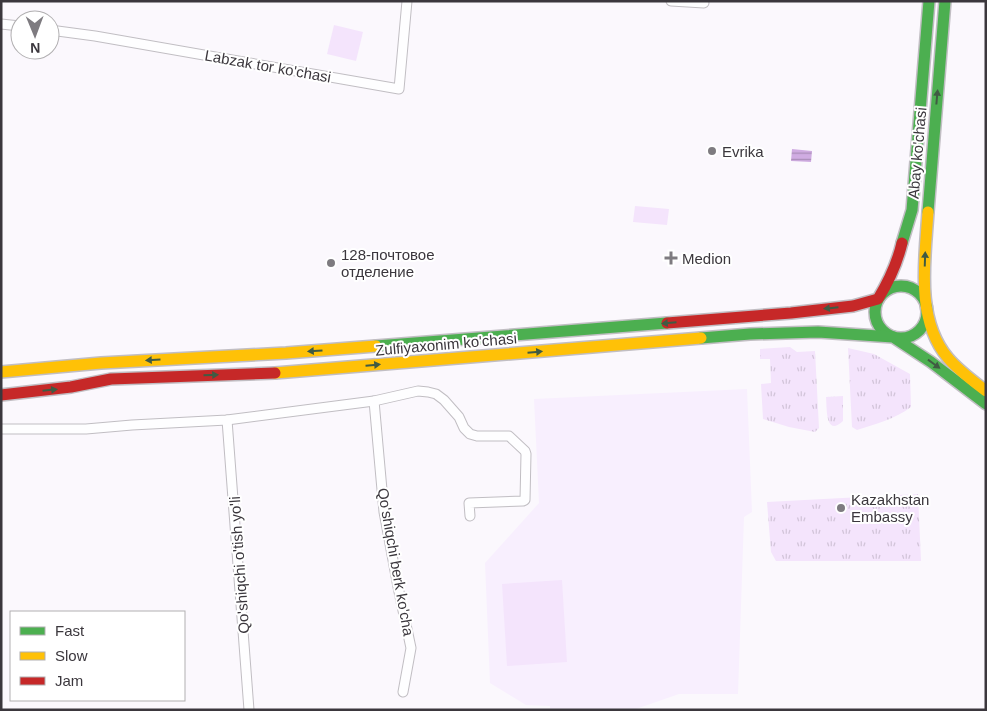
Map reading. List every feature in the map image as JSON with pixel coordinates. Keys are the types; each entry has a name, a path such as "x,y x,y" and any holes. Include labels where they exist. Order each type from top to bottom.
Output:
{"main road":[{"name":"Abay ko'chasi","path":"878,299 889,281 898,260 912,210 929,1"},
{"name":"Abay ko'chasi","path":"926,308 924,281 925,252 945,1"},
{"path":"926,40 942,40"},
{"path":"986,391 958,369 942,350 931,329 923,299 918,292 901,286 884,292 878,299 875,314 880,328 886,334 931,362 986,404"},
{"name":"Zulfiyaxonim ko'chasi","path":"4,371 101,363 286,353 791,313 853,306 878,299"},
{"path":"893,337 902,338 918,332 924,325 926,308"},
{"name":"Zulfiyaxonim ko'chasi","path":"1,395 71,387 110,378 285,373 750,334 818,332 893,337"}],"street":[{"name":"Labzak tor ko'chasi","path":"60,31 399,88 407,1"},
{"path":"671,1 704,3"},
{"path":"1,429 86,429 227,420 374,401 418,391 428,392 436,394 444,400 459,417 464,428 470,434 477,436 509,436 525,451 525,500 523,502 469,503 470,516"},
{"name":"Qo'shiqchi berk ko'cha","path":"374,401 384,512 411,648 403,692"},
{"name":"Qo'shiqchi o'tish yo'li","path":"227,420 249,710"}],"shaded area":[{"path":"792,149 812,151 811,162 791,161"},
{"path":"747,389 752,512 744,517 738,694 679,694 633,710 550,710 550,706 526,705 490,683 485,563 539,503 534,399"}],"green space":[{"path":"334,25 363,32 356,61 327,54"},
{"path":"635,206 669,209 667,225 633,222"},
{"path":"790,347 797,352 815,351 819,428 815,432 763,419 761,384 771,383 770,359 760,359 760,349"},
{"path":"848,348 874,354 910,374 911,407 892,418 878,423 857,430 852,427"},
{"path":"843,396 843,421 833,426 828,419 826,397"},
{"path":"918,494 921,561 776,561 771,552 767,502"},
{"path":"562,580 567,662 507,666 502,584"}],"traffic: fast":[{"path":"902,243 912,210 929,1"},
{"path":"928,212 945,1"},
{"path":"901,286 911,288 919,294 925,302 927,312 925,322 919,330 911,336 901,338 891,336 883,330 877,322 875,312 877,302 883,294 891,288 901,286"},
{"path":"376,346 667,323"},
{"path":"701,338 818,332 893,337 931,362 986,404"}],"traffic: slow":[{"path":"928,212 924,288 926,307 931,325 938,342 948,358 961,372 986,391"},
{"path":"275,373 701,338"},
{"path":"1,372 101,363 376,346"}],"traffic: jam":[{"path":"667,323 853,306 878,299 886,286 902,243"},
{"path":"1,395 71,387 111,379 275,373"}],"place":[{"name":"Evrika","path":"712,151"},
{"name":"Medion","path":"671,258"},
{"name":"128-почтовое отделение","path":"331,263"},
{"name":"Kazakhstan Embassy","path":"841,508"}]}
